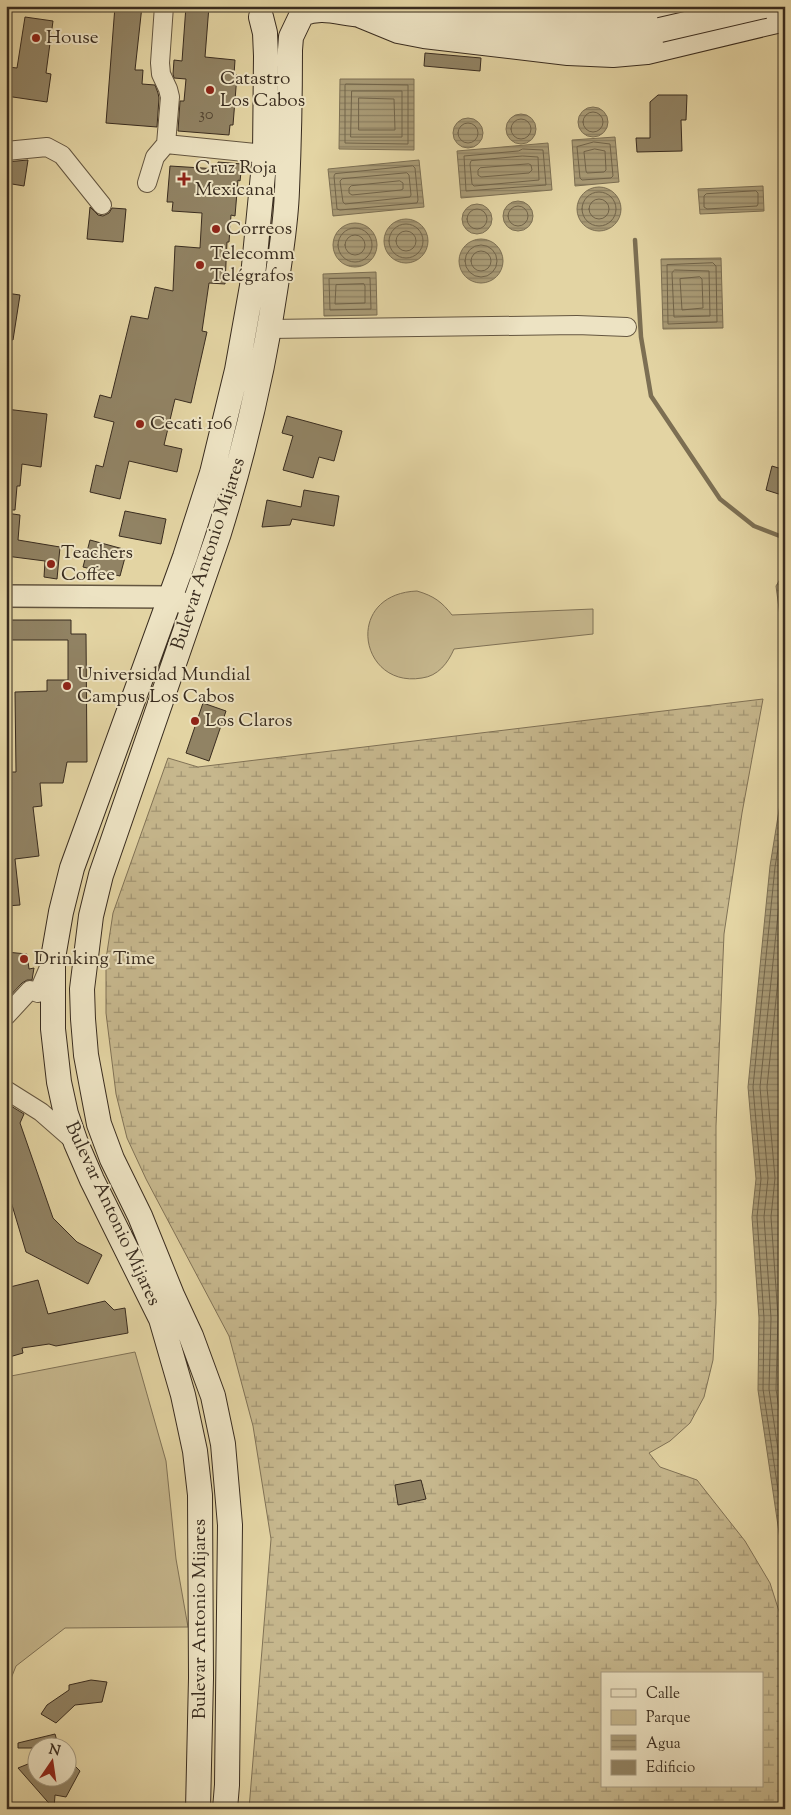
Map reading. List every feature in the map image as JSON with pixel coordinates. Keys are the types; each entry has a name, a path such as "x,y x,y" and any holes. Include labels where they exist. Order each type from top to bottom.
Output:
{"main road":[{"path":"403,6 434,17"},
{"path":"501,6 594,16 672,7 667,38"},
{"path":"722,6 727,34"},
{"path":"256,12 270,22 281,23 292,21 304,12 320,10 359,15 434,17 586,35 667,38 727,34 771,16"},
{"name":"Bulevar Antonio Mijares","path":"198,1809 201,1678 200,1495 195,1451 183,1395 161,1319 92,1180 66,1114 56,1055 53,1021 53,958 61,912 72,868 185,557 212,473 237,370 252,286 265,154 265,33 256,12"},
{"name":"Bulevar Antonio Mijares","path":"225,1809 230,1525 223,1444 213,1396 191,1336 140,1216 112,1159 99,1124 86,1055 82,989 96,893 236,479 248,432 269,328 287,192 291,37 304,12"},
{"path":"359,15 398,30 424,36 568,53 612,55 646,52 667,38 771,16"},
{"path":"262,189 287,192"},
{"path":"201,1678 228,1682"}],"street":[{"path":"146,183 155,157 166,144 170,97 161,74 160,63 164,6"},
{"path":"166,144 265,154"},
{"path":"6,152 47,147 62,155 102,205"},
{"path":"269,328 577,325 627,327"},
{"path":"6,596 169,598 193,607"},
{"path":"6,1016 30,990 38,993 53,958"},
{"path":"6,1090 41,1112 76,1143"}],"green space":[{"path":"417,591 437,600 452,615 593,609 593,634 454,649 445,664 433,675 422,678 401,678 384,669 373,656 368,640 369,623 378,607 393,596"},
{"path":"763,699 742,813 724,934 716,1126 716,1303 713,1360 704,1397 690,1423 670,1441 649,1453 660,1467 697,1480 745,1541 770,1583 785,1630 785,1809 249,1809 271,1539 253,1426 229,1336 146,1179 127,1138 116,1094 106,1013 106,959 113,913 168,758 198,767"},
{"path":"135,1352 166,1461 176,1559 188,1627 65,1628 16,1666 6,1691 6,1379 11,1376"}],"water":[{"path":"340,79 414,79 414,150 339,149"},
{"path":"593,107 599,108 607,116 607,128 599,136 593,137 587,136 579,128 578,122 579,116 587,108"},
{"path":"521,114 527,115 535,123 535,135 527,143 521,144 515,143 507,135 506,129 507,123 515,115"},
{"path":"468,118 474,119 482,127 482,139 474,147 468,148 462,147 454,139 453,133 454,127 462,119"},
{"path":"615,137 619,182 575,186 572,140"},
{"path":"548,143 552,190 461,198 457,151"},
{"path":"419,160 424,207 333,216 328,169"},
{"path":"763,186 764,211 700,214 698,189"},
{"path":"599,187 611,191 617,197 621,209 617,221 611,227 599,231 587,227 581,221 577,209 581,197 587,191"},
{"path":"518,201 524,202 532,210 532,222 524,230 518,231 512,230 504,222 503,216 504,210 512,202"},
{"path":"477,204 483,205 491,213 491,225 483,233 477,234 471,233 463,225 462,219 463,213 471,205"},
{"path":"406,219 418,223 424,229 428,241 424,253 418,259 406,263 394,259 388,253 384,241 388,229 394,223"},
{"path":"355,223 367,227 373,233 377,245 373,257 367,263 355,267 343,263 337,257 333,245 337,233 343,227"},
{"path":"481,239 493,243 499,249 503,261 499,273 493,279 481,283 469,279 463,273 459,261 463,249 469,243"},
{"path":"721,258 723,328 663,329 661,259"},
{"path":"376,272 377,315 324,316 323,274"},
{"path":"785,571 785,628 780,616 776,586"},
{"path":"785,773 785,1559 781,1546 758,1390 759,1318 752,1217 756,1179 748,1087 770,866"}],"building":[{"path":"115,6 142,6 135,70 143,70 142,84 155,85 159,98 157,127 106,123"},
{"path":"186,6 209,6 205,57 235,60 234,75 237,75 233,125 230,125 229,135 178,131 180,101 184,101 186,79 174,78 173,74 174,60 182,61"},
{"path":"25,17 53,21 46,73 51,74 47,102 6,96 8,67 17,68"},
{"path":"425,53 481,58 480,71 424,66"},
{"path":"658,95 687,95 686,120 681,120 682,151 637,152 636,138 650,138 650,102"},
{"path":"28,160 24,186 6,183 6,162"},
{"path":"218,162 242,164 240,181 238,180 235,216 231,215 229,242 227,242 225,284 209,283 202,331 207,332 191,403 175,399 164,445 182,449 177,472 129,461 120,499 90,492 96,465 103,467 114,422 94,417 100,395 111,398 131,316 148,319 155,287 173,291 175,246 200,248 202,213 172,211 173,202 167,202 170,166 218,169"},
{"path":"90,207 98,215 103,216 109,213 112,208 126,209 123,242 87,239"},
{"path":"6,293 20,295 13,340 6,339"},
{"path":"6,409 47,414 41,467 22,464 20,486 17,486 15,510 6,510"},
{"path":"287,416 342,431 334,461 319,457 313,478 283,470 293,436 282,433"},
{"path":"772,466 785,470 785,496 766,490"},
{"path":"304,490 339,496 334,526 292,519 290,525 262,527 267,500 301,507"},
{"path":"125,511 166,519 161,544 119,536"},
{"path":"6,513 20,515 18,540 60,547 57,579 44,577 45,561 6,556"},
{"path":"90,540 127,550 120,576 83,567"},
{"name":"Universidad Mundial Campus Los Cabos","path":"6,620 71,620 71,634 86,634 87,762 67,762 63,783 40,783 42,806 33,807 39,856 15,859 20,905 6,906 6,772 16,772 15,692 47,691 47,680 68,680 68,640 6,640"},
{"path":"203,703 226,711 209,761 186,753"},
{"path":"6,952 27,954 29,969 34,968 32,980 22,983 6,1000"},
{"path":"6,1103 24,1114 20,1123 53,1218 77,1242 102,1255 88,1284 26,1252 6,1185"},
{"path":"38,1280 48,1314 105,1301 114,1310 125,1308 128,1333 56,1346 49,1344 22,1348 23,1353 6,1358 6,1288"},
{"path":"421,1480 426,1499 398,1505 395,1485"},
{"path":"91,1680 107,1682 102,1702 75,1705 56,1723 41,1714 47,1705 69,1690 69,1685"},
{"path":"55,1734 56,1738 39,1738"},
{"path":"28,1741 28,1748 18,1748 18,1743"},
{"path":"28,1764 28,1779 18,1768"},
{"path":"36,1788 71,1788 66,1797 55,1795 54,1809"}],"waterway":[{"path":"635,240 641,337 651,396 720,499 754,526 785,538"}],"place":[{"name":"House","path":"36,38"},
{"name":"Catastro Los Cabos","path":"210,90"},
{"name":"Cruz Roja Mexicana","path":"184,179"},
{"name":"Correos","path":"216,229"},
{"name":"Telecomm Telégrafos","path":"200,265"},
{"name":"Cecati 106","path":"140,424"},
{"name":"Teachers Coffee","path":"51,564"},
{"name":"Universidad Mundial Campus Los Cabos","path":"67,686"},
{"name":"Los Claros","path":"195,721"},
{"name":"Drinking Time","path":"24,959"}]}
